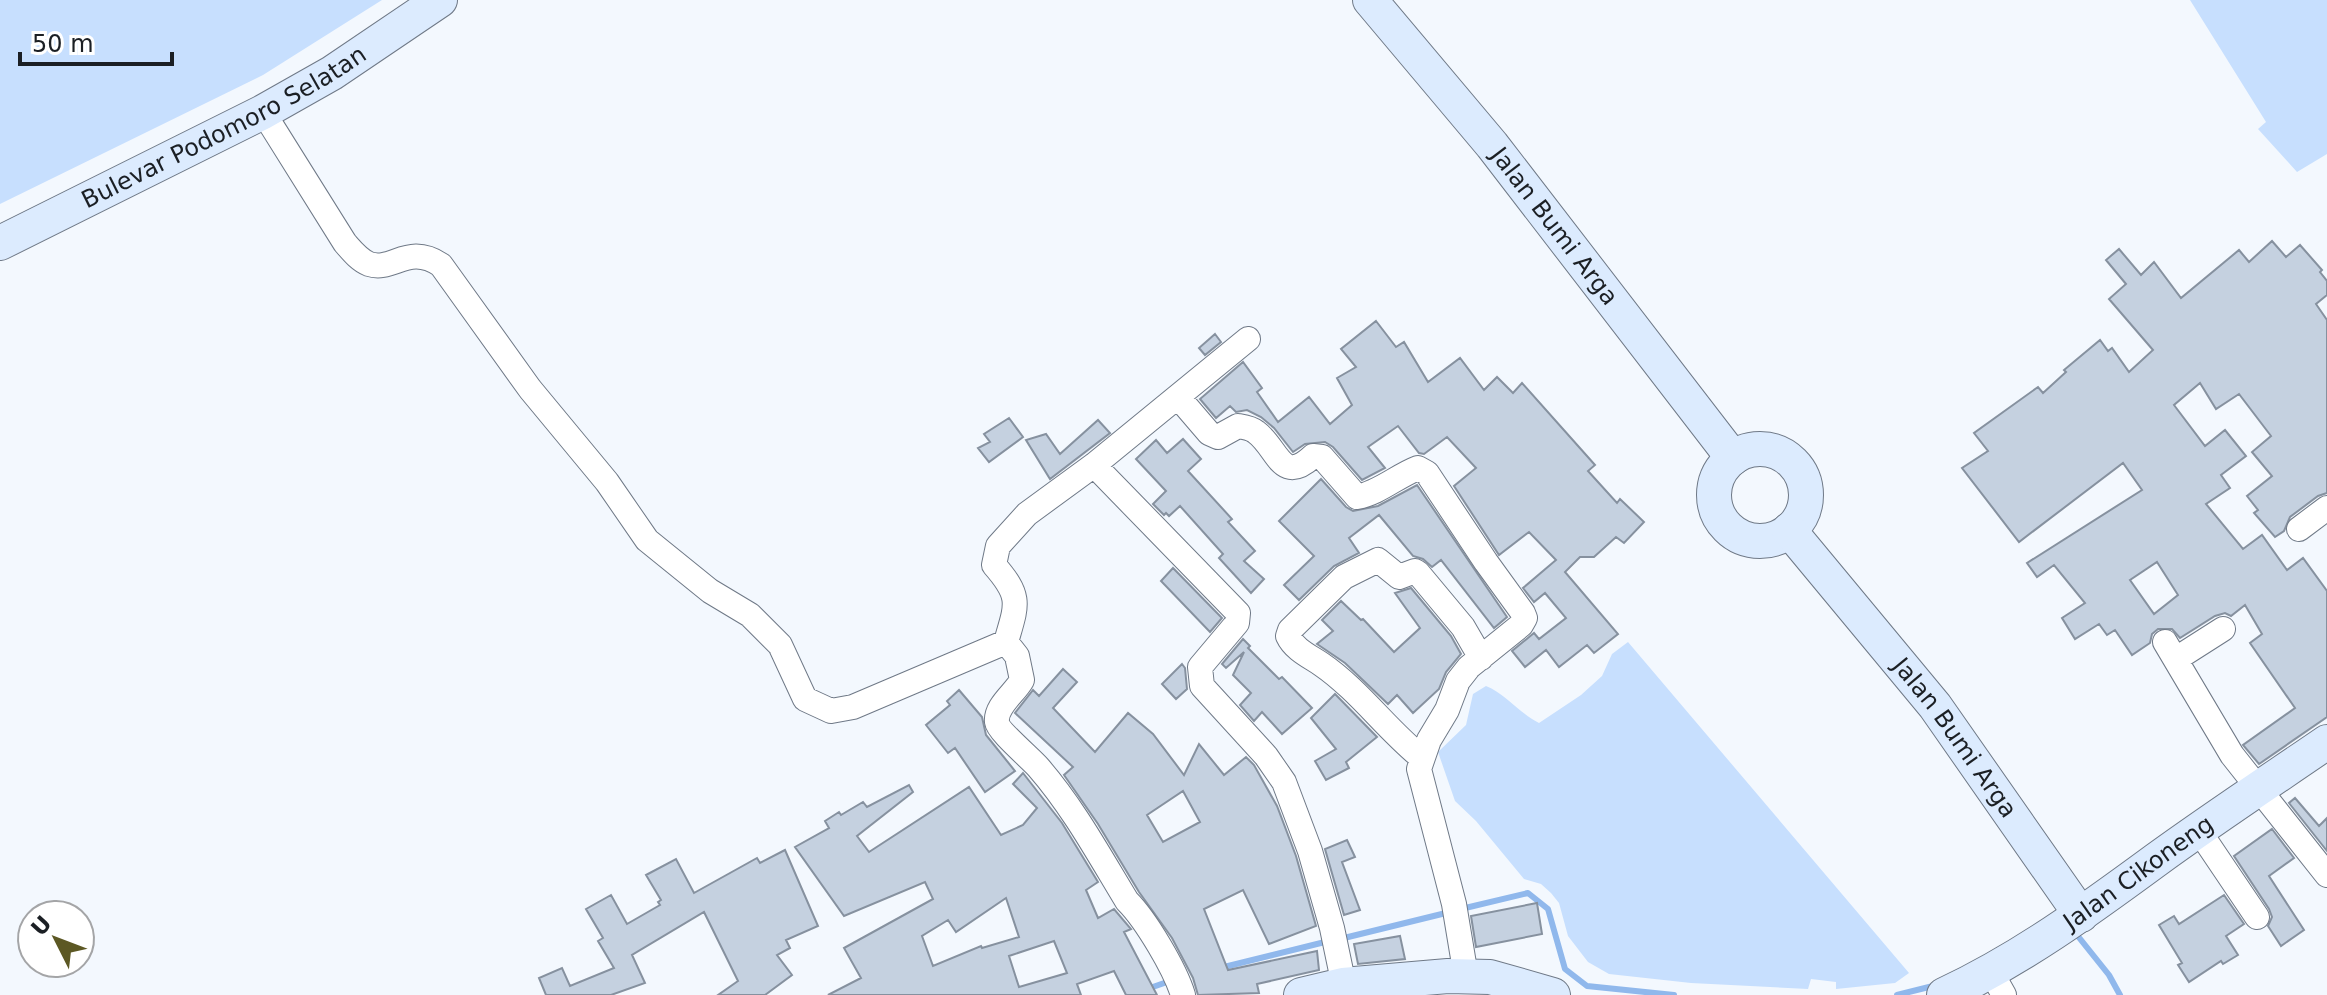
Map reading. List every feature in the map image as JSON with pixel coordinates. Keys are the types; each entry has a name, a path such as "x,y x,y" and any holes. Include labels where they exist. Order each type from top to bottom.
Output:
{"street":[{"name":"Bulevar Podomoro Selatan","path":"0,243 263,112 332,73 440,0"},
{"name":"Jalan Bumi Arga","path":"1370,0 1492,145 1733,458"},
{"path":"263,112 345,243 361,260 372,265 415,256 429,257 441,265 530,389 607,482 647,540 710,591 750,615 780,645 805,699 831,711 853,707 1006,642 1017,606 1011,584 994,565 998,546 1027,514 1179,398 1248,339"},
{"path":"1179,398 1209,433 1218,437 1238,426 1255,431 1279,461 1289,467 1302,466 1313,456 1322,457 1357,497 1368,495 1418,468 1427,473 1525,618 1458,681 1452,700 1429,740 1419,769 1454,904 1466,976"},
{"path":"1759,449 1774,451 1797,468 1804,481 1806,496 1803,511 1789,530 1771,540 1756,541 1729,530 1720,518 1714,489 1718,475 1733,458 1759,449"},
{"path":"1094,465 1238,613 1237,623 1200,667 1202,686 1266,756 1284,782 1310,851 1345,990"},
{"path":"2299,529 2327,508"},
{"name":"Jalan Bumi Arga","path":"1789,530 1935,706 2081,915"},
{"path":"1422,758 1343,680 1295,646 1288,636 1290,630 1344,577 1378,560 1399,577 1415,571 1418,573 1463,627 1481,658"},
{"path":"2223,629 2170,650 2232,755 2327,875"},
{"path":"1006,642 1017,656 1022,680 999,711 996,720 998,727 1023,749 1060,792 1178,982"},
{"name":"Jalan Cikoneng","path":"1944,995 1997,984 2081,915 2327,742"},
{"path":"2199,831 2257,917"},
{"path":"1301,995 1466,976 1490,977 1553,995"}],"shaded area":[{"path":"0,0 382,0 263,75 0,204"},
{"path":"2190,0 2327,0 2327,154 2297,172 2258,129 2266,122"},
{"path":"1628,642 1909,973 1895,983 1836,989 1836,982 1811,979 1808,989 1691,983 1609,974 1588,962 1568,936 1559,903 1551,893 1541,884 1524,879 1476,821 1455,801 1438,752 1466,725 1473,694 1486,686 1539,723 1581,695 1602,676 1612,654"}],"building":[{"path":"2272,241 2286,257 2300,245 2322,270 2320,272 2327,281 2327,295 2316,304 2327,320 2327,493 2290,517 2284,531 2275,537 2254,513 2258,510 2247,496 2272,476 2252,452 2271,436 2239,394 2216,409 2200,383 2174,405 2205,446 2225,430 2246,456 2221,475 2230,488 2206,504 2243,549 2262,535 2287,570 2303,558 2327,591 2327,717 2259,764 2243,745 2295,708 2250,643 2262,634 2245,605 2231,616 2225,613 2215,616 2180,638 2172,629 2158,629 2152,634 2150,643 2132,655 2115,630 2107,635 2099,624 2075,639 2062,618 2085,603 2054,565 2037,577 2027,563 2142,490 2123,463 2019,542 1962,468 1988,451 1974,433 2038,387 2043,393 2066,372 2064,370 2100,340 2108,351 2112,348 2129,372 2153,350 2109,299 2126,284 2106,260 2119,249 2141,275 2154,262 2181,298 2239,250 2249,262","holes":["2157,562 2178,595 2154,614 2130,580"]},
{"path":"1376,321 1396,347 1404,342 1428,382 1460,358 1484,390 1497,377 1513,393 1522,383 1595,465 1588,471 1617,503 1620,499 1644,522 1624,543 1616,537 1594,557 1580,557 1565,572 1618,634 1594,653 1587,645 1559,667 1546,650 1525,667 1512,651 1534,633 1539,639 1566,618 1545,593 1534,602 1523,588 1556,560 1529,532 1499,555 1454,486 1476,468 1447,437 1424,454 1419,453 1398,426 1368,447 1385,468 1362,480 1325,442 1305,444 1293,452 1261,417 1247,410 1236,412 1230,406 1216,418 1200,399 1243,362 1262,388 1257,392 1278,422 1309,397 1330,424 1352,405 1337,378 1356,367 1341,349"},
{"path":"1215,334 1221,342 1205,355 1199,348"},
{"path":"1009,418 1023,437 989,462 978,448 990,442 984,434"},
{"path":"1098,420 1110,433 1050,479 1026,440 1046,434 1060,454"},
{"path":"1183,439 1201,459 1188,471 1232,519 1228,522 1255,551 1244,561 1264,579 1251,593 1219,558 1223,554 1180,506 1169,516 1153,504 1166,491 1136,459 1156,440 1167,453"},
{"path":"1321,479 1353,511 1378,506 1417,485 1507,617 1494,628 1441,560 1432,567 1423,559 1413,556 1379,515 1349,538 1359,553 1334,566 1299,600 1284,585 1314,556 1279,521"},
{"path":"1173,568 1222,618 1210,632 1161,581"},
{"path":"1411,588 1451,636 1461,654 1446,672 1439,689 1413,713 1397,695 1388,704 1345,663 1317,644 1333,631 1322,620 1341,601 1394,652 1420,628 1395,593"},
{"path":"1243,639 1279,679 1282,677 1312,708 1282,734 1262,712 1254,721 1240,705 1251,693 1233,675 1244,652 1226,668 1222,664"},
{"path":"1182,664 1187,689 1176,699 1162,684"},
{"path":"1063,669 1077,682 1053,708 1095,752 1128,713 1153,734 1184,775 1199,744 1224,775 1246,757 1254,765 1277,806 1296,856 1316,926 1269,944 1243,890 1204,909 1228,970 1317,951 1319,970 1257,984 1259,993 1198,995 1193,978 1172,938 1064,775 1073,767 1015,713 1033,690 1039,696","holes":["1183,791 1200,822 1163,842 1147,815"]},
{"path":"959,690 982,717 986,735 1015,771 985,792 955,748 948,753 926,725 950,705 947,701"},
{"path":"1335,694 1377,737 1346,762 1349,768 1326,780 1315,761 1336,749 1311,718"},
{"path":"1023,773 1062,823 1098,882 1086,890 1098,918 1114,909 1131,929 1124,932 1157,995 1126,995 1114,971 1077,984 1081,995 828,995 861,978 844,948 933,899 925,882 844,916 795,847 829,828 825,821 839,812 841,815 863,802 867,807 909,785 913,792 857,836 869,852 969,787 1001,835 1023,825 1037,808 1013,784","holes":["1006,898 1019,937 981,946 933,966 922,936 948,920 956,932","1054,941 1067,973 1019,987 1009,956"]},
{"path":"2295,798 2319,826 2327,818 2327,851 2289,803"},
{"path":"2272,829 2294,858 2269,876 2304,930 2281,946 2268,926 2272,917 2269,909 2234,856"},
{"path":"1347,840 1355,857 1342,862 1360,910 1344,915 1325,849"},
{"path":"785,850 818,926 786,940 790,948 777,955 792,975 765,995 718,995 738,981 704,912 632,955 645,983 611,995 546,995 539,978 562,968 570,986 614,968 598,941 603,938 586,909 611,895 627,924 660,905 658,902 661,900 646,875 676,859 694,893 757,858 760,863"},
{"path":"2224,895 2244,924 2226,936 2238,955 2223,964 2221,961 2189,982 2178,965 2182,963 2159,925 2174,916 2179,924"},
{"path":"1537,903 1542,934 1476,947 1471,916"},
{"path":"1400,936 1405,959 1358,964 1354,944"}],"waterway":[{"path":"1461,909 1528,893 1548,909 1565,969 1587,986 1674,995"},
{"path":"1340,939 1450,912"},
{"path":"2077,935 2109,975 2120,995"},
{"path":"1220,968 1329,941"},
{"path":"1147,989 1170,981"},
{"path":"1897,995 1937,985"}]}
